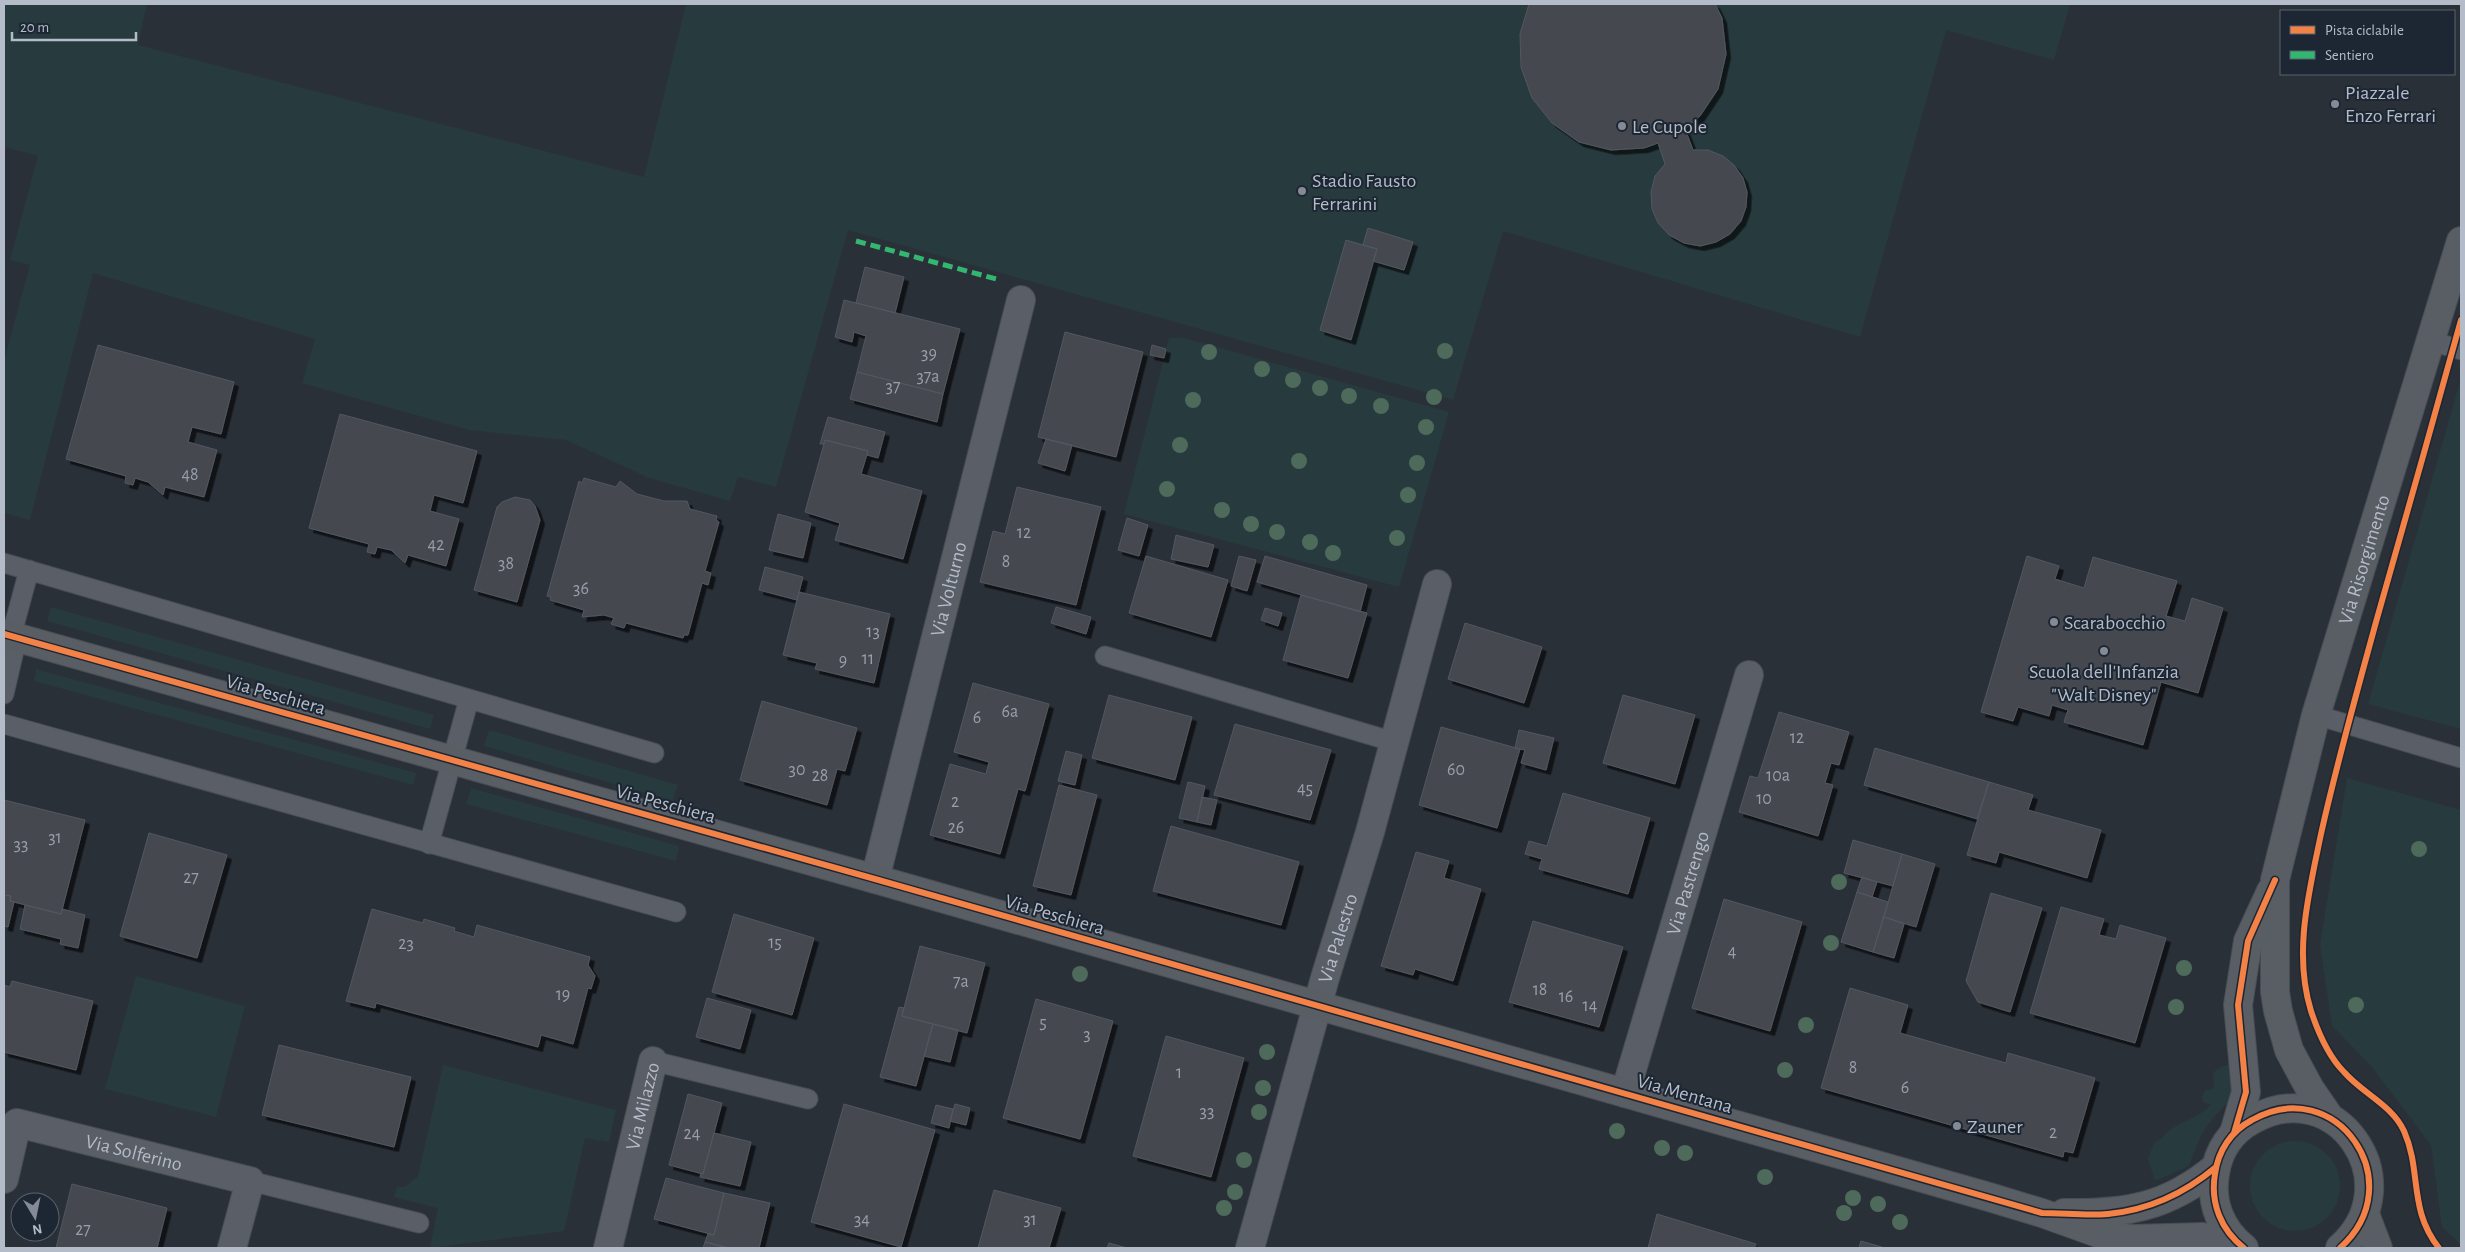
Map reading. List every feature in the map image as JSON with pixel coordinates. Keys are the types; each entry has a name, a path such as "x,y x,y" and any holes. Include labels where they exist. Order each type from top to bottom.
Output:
{"street":[{"name":"Via Risorgimento","path":"2234,1134 2246,1092 2238,1005 2248,941 2275,880 2316,716 2461,241"},
{"name":"Via Volturno","path":"875,879 1021,300"},
{"name":"Via Palestro","path":"1250,1248 1318,1006 1370,832 1437,584"},
{"name":"Via Peschiera","path":"11,637 875,879 1318,1006"},
{"name":"Via Pastrengo","path":"1625,1093 1749,674"},
{"name":"Via Risorgimento","path":"2275,880 2275,992 2278,1011 2289,1050 2310,1089 2330,1118"},
{"name":"Via Mentana","path":"1318,1006 2042,1213"},
{"name":"Via Milazzo","path":"608,1248 654,1061"},
{"path":"2240,1245 2218,1215 2213,1183 2220,1155 2234,1134 2245,1123 2258,1116 2287,1108 2316,1112 2330,1118 2351,1136 2366,1160 2370,1187 2365,1214 2358,1228 2340,1248"},
{"name":"Via Solferino","path":"4,1179 10,1121 250,1181"},
{"path":"2042,1213 2107,1214 2152,1203 2182,1192 2216,1168"},
{"path":"232,1248 250,1181"},
{"path":"2042,1213 2106,1236 2132,1239 2203,1237 2240,1245"},
{"path":"2365,1214 2378,1248"}],"lane":[{"path":"2431,341 2461,350"},
{"path":"4,563 654,753"},
{"path":"4,694 11,637 29,570"},
{"path":"1105,656 1394,742"},
{"path":"428,844 469,699"},
{"path":"2316,716 2461,758"},
{"path":"4,724 676,912"},
{"name":"Via Milazzo","path":"654,1061 808,1099"},
{"name":"Via Solferino","path":"250,1181 419,1223"}],"green space":[{"name":"Stadio Fausto Ferrarini","path":"4,4 147,4 138,45 644,177 686,4 2070,4 2054,60 1946,30 1860,337 1503,231 1453,400 848,230 776,487 738,477 730,501 649,478 566,440 469,430 302,383 315,339 93,273 30,520 4,513 4,360 30,265 10,260 38,156 4,147"},
{"path":"1169,338 1184,338 1449,412 1399,587 1124,514"},
{"path":"2461,378 2461,729 2368,704"},
{"path":"51,607 434,715 430,729 47,621"},
{"path":"36,669 416,773 413,785 38,682 34,680"},
{"path":"489,730 678,785 673,801 484,746"},
{"path":"2347,778 2461,810 2461,1245 2442,1227 2431,1145 2371,1066 2332,1026 2320,945"},
{"path":"471,788 679,846 676,861 466,804"},
{"path":"136,976 245,1006 216,1117 105,1089"},
{"path":"443,1065 616,1110 609,1142 585,1138 564,1231 430,1248 438,1208 394,1197 397,1187 405,1187 418,1176"},
{"path":"2228,1065 2232,1070 2233,1098 2205,1129 2189,1166 2155,1181 2148,1159 2154,1143 2170,1130 2207,1109 2211,1104 2204,1103 2202,1097 2205,1090 2211,1090 2215,1086 2213,1074 2215,1071"},
{"path":"2295,1141 2312,1145 2327,1154 2336,1169 2340,1186 2336,1203 2327,1218 2312,1227 2295,1231 2278,1227 2263,1218 2254,1203 2250,1186 2254,1169 2263,1154 2278,1145"}],"building":[{"name":"Le Cupole","path":"1529,4 1715,4 1722,18 1726,54 1718,89 1700,116 1685,129 1693,150 1708,150 1723,156 1734,165 1743,178 1747,192 1746,207 1741,221 1730,234 1716,242 1700,246 1684,243 1669,235 1658,223 1652,209 1651,192 1655,176 1665,164 1658,143 1644,148 1611,150 1579,142 1552,123 1532,98 1521,67 1520,34"},
{"path":"1368,228 1413,242 1404,270 1373,261 1377,249 1363,245"},
{"path":"1346,240 1377,249 1351,340 1320,330"},
{"path":"865,267 904,277 895,313 856,303"},
{"path":"844,300 960,329 943,394 857,372 866,336 854,332 852,342 835,337"},
{"path":"1065,332 1143,352 1116,457 1038,437"},
{"path":"98,345 234,382 221,434 192,427 188,442 217,450 204,497 165,487 163,495 148,482 135,478 133,485 125,483 126,476 66,459"},
{"path":"1152,345 1166,349 1164,358 1150,355"},
{"path":"857,372 943,394 937,422 850,399"},
{"path":"340,414 477,451 463,503 434,495 430,511 459,519 446,566 408,555 405,563 391,550 377,547 375,554 367,552 369,544 309,528"},
{"path":"828,417 885,432 878,458 867,455 868,451 825,440 824,444 820,444"},
{"path":"1046,439 1072,445 1065,471 1038,463"},
{"path":"825,440 868,451 861,474 922,491 903,559 835,540 840,523 805,512"},
{"path":"584,478 616,487 620,481 637,494 664,501 687,501 690,509 717,516 716,520 719,522 705,571 711,573 708,585 702,583 688,635 684,635 683,638 626,623 624,628 611,624 614,618 604,615 582,617 584,610 550,600 551,597 547,596 579,481 582,483"},
{"path":"1017,487 1101,507 1076,605 980,582 993,531 1005,534"},
{"path":"515,497 530,500 535,506 540,520 517,602 474,590 497,507 502,502"},
{"path":"778,514 811,523 803,558 769,550"},
{"path":"1127,518 1148,525 1139,556 1118,550"},
{"path":"1176,535 1214,545 1208,567 1171,559"},
{"path":"1146,556 1228,580 1211,637 1129,613"},
{"path":"1239,556 1256,560 1247,591 1231,586"},
{"path":"1265,556 1367,585 1360,612 1257,582"},
{"name":"Scuola dell'Infanzia \"Walt Disney\"","path":"2027,556 2059,566 2055,579 2084,588 2093,557 2177,581 2166,616 2185,621 2192,598 2223,608 2198,693 2161,682 2143,745 2064,722 2068,710 2052,705 2049,716 2018,707 2013,721 1981,712"},
{"path":"765,567 803,577 797,600 759,590"},
{"path":"799,592 890,614 874,683 815,669 817,663 783,655"},
{"path":"1301,595 1367,613 1348,678 1283,660"},
{"path":"1056,607 1091,617 1086,634 1051,623"},
{"path":"1265,608 1282,613 1278,626 1261,620"},
{"path":"1465,623 1542,647 1524,703 1448,679"},
{"path":"973,683 1049,704 1025,791 1018,789 1000,854 930,835 950,764 986,774 989,762 954,752"},
{"path":"1109,695 1192,717 1175,780 1092,758"},
{"path":"1623,695 1695,715 1675,784 1603,763"},
{"path":"762,701 857,728 845,771 837,769 827,805 740,780"},
{"path":"1779,712 1849,732 1839,765 1831,763 1825,783 1833,785 1818,836 1739,812 1750,776 1758,778"},
{"path":"1235,724 1331,750 1310,820 1214,795"},
{"path":"1441,727 1520,749 1497,828 1419,805"},
{"path":"1519,730 1554,738 1546,770 1521,763 1525,750 1515,748"},
{"path":"1875,748 1989,782 1977,819 1864,785"},
{"path":"1066,751 1082,755 1075,785 1058,781"},
{"path":"1188,782 1205,786 1197,822 1179,818"},
{"path":"1989,782 2033,795 2028,810 2101,830 2087,878 1999,852 1996,863 1967,855"},
{"path":"1059,785 1097,795 1071,895 1033,886"},
{"path":"1563,793 1650,818 1628,894 1539,869 1542,859 1525,854 1529,841 1547,846"},
{"path":"1202,797 1217,800 1211,825 1197,822"},
{"path":"4,800 85,820 61,914 10,901 11,896 4,895"},
{"path":"1171,826 1299,862 1281,925 1153,891"},
{"path":"149,833 227,855 197,958 120,936"},
{"path":"1853,840 1902,854 1893,886 1844,873"},
{"path":"1416,852 1449,861 1444,878 1481,889 1453,981 1415,969 1413,975 1381,966"},
{"path":"1902,854 1935,864 1916,927 1884,917"},
{"path":"1862,877 1877,882 1872,897 1857,892"},
{"path":"1857,892 1888,902 1873,952 1841,942"},
{"path":"1991,893 2042,908 2010,1012 1978,1002 1966,981"},
{"path":"4,895 11,896 10,901 14,902 8,927 4,926"},
{"path":"1724,899 1802,922 1770,1031 1692,1008"},
{"path":"25,905 61,914 62,909 85,915 78,948 60,944 61,939 20,929"},
{"path":"2061,907 2104,919 2099,935 2116,939 2120,925 2166,938 2135,1043 2030,1013"},
{"path":"372,909 423,923 424,919 455,928 454,931 474,937 477,925 590,957 588,965 595,976 591,989 588,988 573,1044 541,1035 538,1047 376,1003 375,1008 346,1001"},
{"path":"734,914 814,938 792,1015 712,992"},
{"path":"1884,917 1904,924 1894,958 1873,952"},
{"path":"1533,921 1623,947 1599,1027 1509,1002"},
{"path":"920,946 985,963 967,1033 902,1016"},
{"path":"12,981 93,1001 76,1070 4,1052 4,985 10,987"},
{"path":"1850,988 1908,1005 1900,1033 2006,1063 2008,1053 2095,1078 2073,1153 2064,1151 2063,1157 1821,1088"},
{"path":"707,998 751,1010 740,1049 696,1037"},
{"path":"1036,999 1113,1021 1080,1139 1003,1118"},
{"path":"899,1007 904,1008 902,1016 933,1024 916,1086 880,1077"},
{"path":"933,1024 958,1030 950,1062 924,1056"},
{"path":"1166,1036 1244,1058 1211,1177 1133,1156"},
{"path":"279,1045 411,1077 394,1147 262,1115"},
{"path":"688,1094 722,1103 703,1174 669,1165"},
{"path":"844,1104 935,1130 901,1247 811,1222"},
{"path":"955,1104 970,1108 966,1125 950,1121"},
{"path":"936,1105 953,1109 949,1128 931,1123"},
{"path":"714,1133 751,1142 740,1186 700,1177 701,1173 703,1174"},
{"path":"666,1178 724,1193 714,1235 654,1219"},
{"path":"72,1184 167,1208 157,1248 56,1248 58,1242 60,1242 60,1232"},
{"path":"994,1190 1061,1208 1049,1248 978,1248"},
{"path":"724,1193 770,1203 759,1248 729,1248 705,1242 708,1234 714,1235"},
{"path":"1657,1214 1756,1244 1754,1248 1648,1248"},
{"path":"1861,1241 1885,1248 1859,1248"},
{"path":"705,1242 729,1248 703,1248"},
{"path":"1109,1243 1127,1248 1107,1248"}],"marked path":[{"path":"856,241 1000,280"}],"cycle path":[{"path":"2439,1248 2429,1233 2423,1219 2419,1205 2413,1161 2404,1131 2399,1122 2384,1106 2338,1066 2320,1035 2311,1011 2306,989 2303,945 2312,878 2347,727 2461,320"},
{"path":"4,634 875,879 2042,1213 2100,1215 2137,1209 2179,1192 2216,1167"},
{"path":"2234,1133 2246,1092 2238,1005 2248,941 2275,880"},
{"path":"2244,1248 2223,1224 2216,1205 2214,1185 2219,1157 2227,1142 2238,1130 2252,1120 2283,1109 2311,1111 2336,1122 2355,1142 2366,1166 2369,1194 2361,1222 2340,1248"}],"place":[{"name":"Piazzale Enzo Ferrari","path":"2335,104"},
{"name":"Le Cupole","path":"1622,126"},
{"name":"Stadio Fausto Ferrarini","path":"1302,191"},
{"name":"Scarabocchio","path":"2054,622"},
{"name":"Scuola dell'Infanzia \"Walt Disney\"","path":"2104,651"},
{"name":"Zauner","path":"1957,1126"}]}
